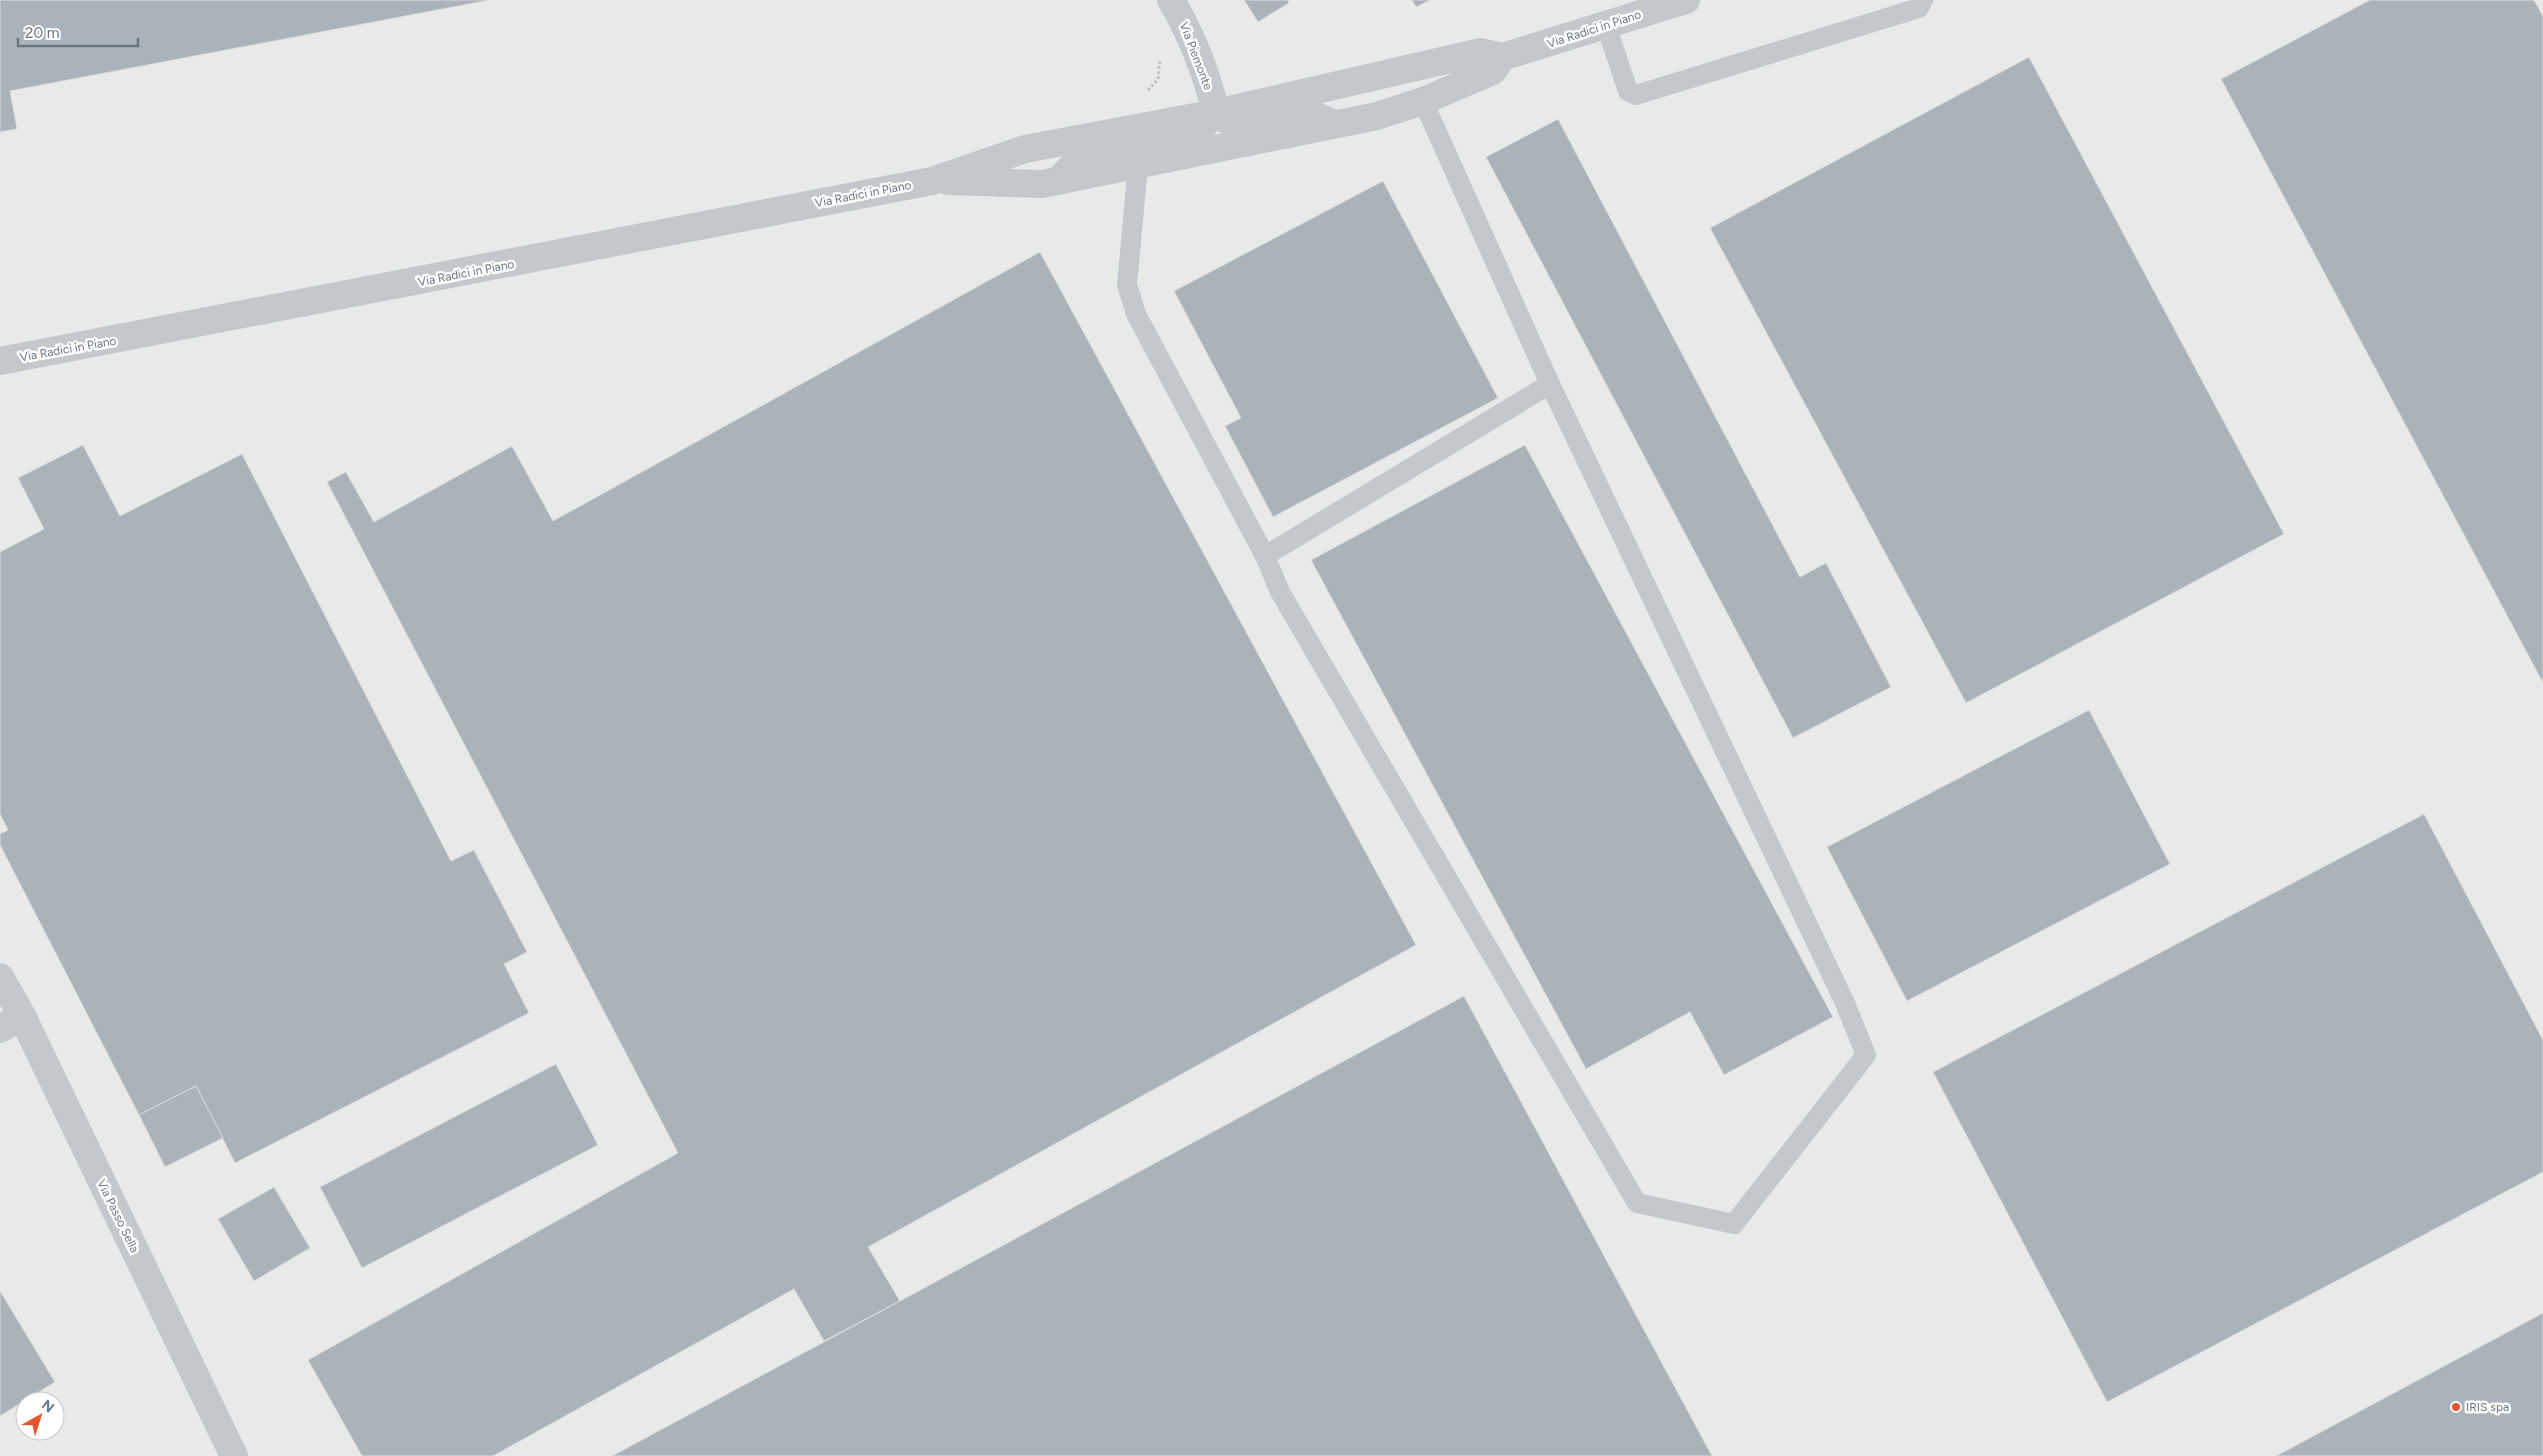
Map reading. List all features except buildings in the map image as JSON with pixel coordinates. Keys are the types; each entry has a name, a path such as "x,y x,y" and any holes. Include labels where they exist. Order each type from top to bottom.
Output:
{"street":[{"name":"Via Piemonte","path":"1171,0 1181,17 1210,91 1216,113"},
{"name":"Via Radici in Piano","path":"1502,57 1686,0"},
{"path":"1481,52 1502,57 1493,71 1423,102 1377,116 1042,184 932,181 1025,149 1216,113 1481,52"},
{"path":"1216,113 1237,126 1307,112 1335,124"},
{"path":"1059,180 1081,157 1193,135 1216,113"},
{"name":"Via Radici in Piano","path":"0,361 932,181"},
{"name":"Via Passo Sella","path":"0,977 11,1022 234,1456"}],"lane":[{"path":"1606,25 1628,91 1636,95 1919,8 1922,0"},
{"path":"1138,165 1127,285 1136,314 1265,556 1280,592 1637,1203 1734,1224 1866,1055 1845,1003 1550,384 1423,102"},
{"path":"1265,556 1550,384"}],"path":[{"path":"1146,93 1158,79 1162,50"}],"shaded area":[{"path":"0,0 2543,0 2543,1456 0,1456"}],"place":[{"name":"IRIS spa","path":"2456,1407"}]}
